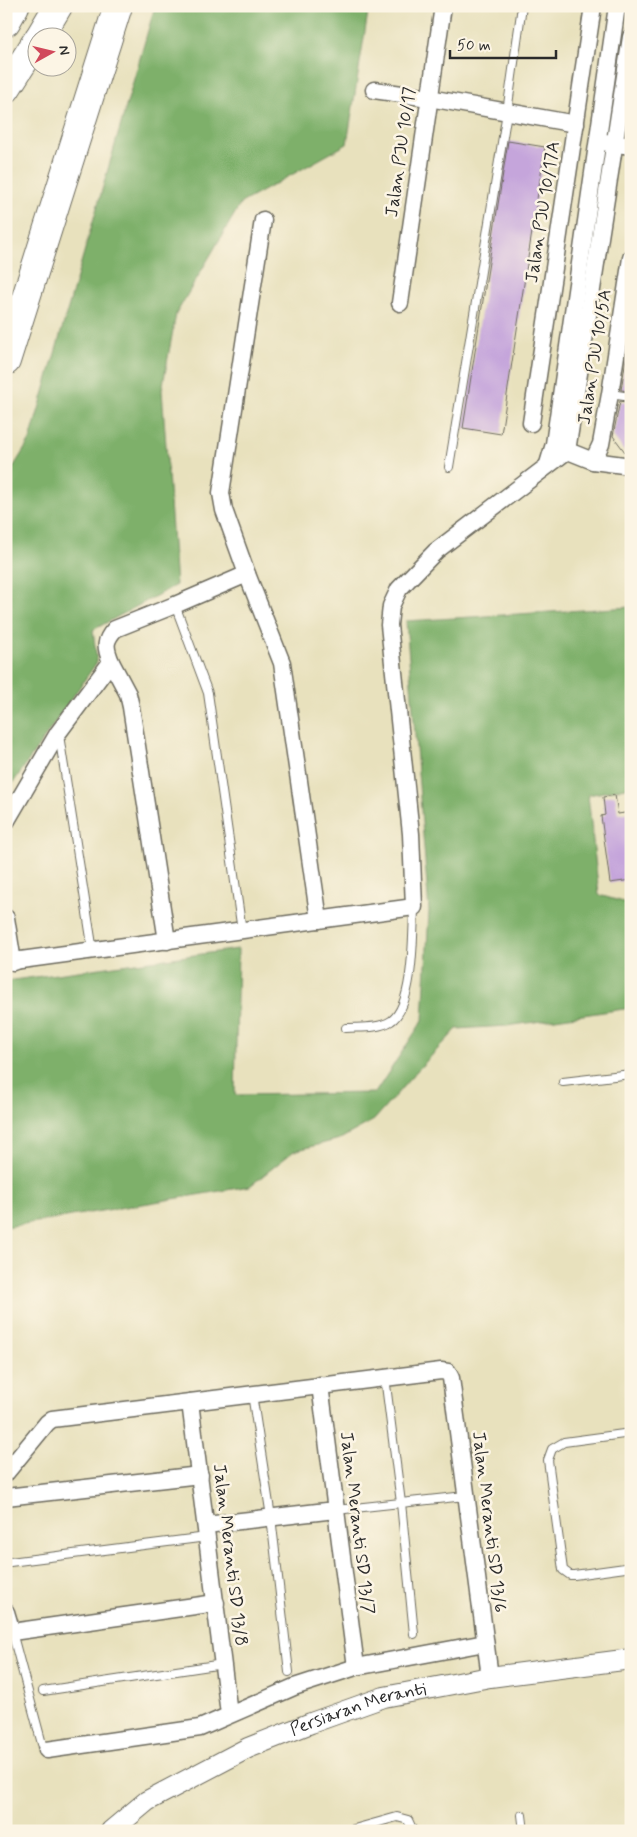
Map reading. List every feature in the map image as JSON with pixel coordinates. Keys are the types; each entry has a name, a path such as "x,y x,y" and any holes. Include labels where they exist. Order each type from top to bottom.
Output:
{"highway":[{"path":"6,22 15,6"},
{"path":"44,28 58,6"},
{"path":"6,361 118,6"},
{"path":"6,89 28,54"}],"street":[{"name":"Jalan PJU 10/17","path":"400,303 443,6"},
{"name":"Jalan PJU 10/17A","path":"531,424 593,6"},
{"path":"560,448 597,141 617,6"},
{"path":"6,918 10,962 414,907 411,834 389,624 391,606 399,590 436,551 548,464 560,448 623,145 631,37"},
{"path":"374,90 576,124"},
{"path":"597,141 623,145"},
{"path":"263,220 221,493 224,510 282,664 319,920"},
{"name":"Jalan PJU 10/5A","path":"593,461 601,444 610,394 626,326 631,258"},
{"path":"560,448 593,461 631,466"},
{"path":"167,940 131,707 128,694 106,649 108,636 115,629 247,574"},
{"path":"6,822 58,733 111,662"},
{"name":"Jalan Meranti SD 13/6","path":"385,1377 441,1371 448,1372 451,1378 490,1677"},
{"path":"6,1473 47,1422 52,1419 385,1377"},
{"name":"Jalan Meranti SD 13/7","path":"320,1385 356,1667"},
{"name":"Jalan Meranti SD 13/8","path":"190,1402 229,1714"},
{"path":"6,1497 200,1475"},
{"path":"206,1531 271,1517 336,1510"},
{"path":"6,1612 12,1632 216,1603"},
{"path":"47,1750 200,1728 294,1687 356,1667 485,1643"},
{"name":"Persiaran Meranti","path":"111,1831 147,1801 248,1748 384,1697 490,1677 631,1659"}],"lane":[{"path":"449,467 507,112 522,6"},
{"path":"610,394 631,397"},
{"path":"175,605 208,693 242,931"},
{"path":"58,733 94,951"},
{"path":"346,1028 379,1026 391,1021 398,1014 406,996 412,959 414,907"},
{"path":"563,1082 631,1074"},
{"path":"385,1377 401,1503 414,1634"},
{"path":"252,1394 271,1517 289,1672"},
{"path":"625,1568 574,1575 563,1570 548,1460 552,1449 564,1442 631,1433"},
{"path":"336,1510 465,1496"},
{"path":"10,1562 206,1531"},
{"path":"12,1632 42,1744 47,1750"},
{"path":"42,1691 223,1664"},
{"path":"522,1815 524,1831"},
{"path":"347,1831 397,1817 408,1820 414,1831"}],"green space":[{"path":"155,6 369,6 347,144 241,203 176,314 162,390 176,585 93,630 97,662 6,793 6,479 30,440"},
{"path":"631,607 631,787 588,795 599,895 631,904 631,1008 507,1026 457,1029 374,1120 340,1139 294,1151 250,1186 6,1227 6,981 238,949 235,1095 375,1093 423,1020 429,911 406,621"}],"building":[{"path":"508,141 545,147 501,434 463,428"},
{"path":"627,352 631,352 631,391 621,390"},
{"path":"620,401 631,403 631,456 628,456 613,436"},
{"path":"615,795 618,814 631,812 631,880 610,883 601,816 605,815 603,797"}]}
